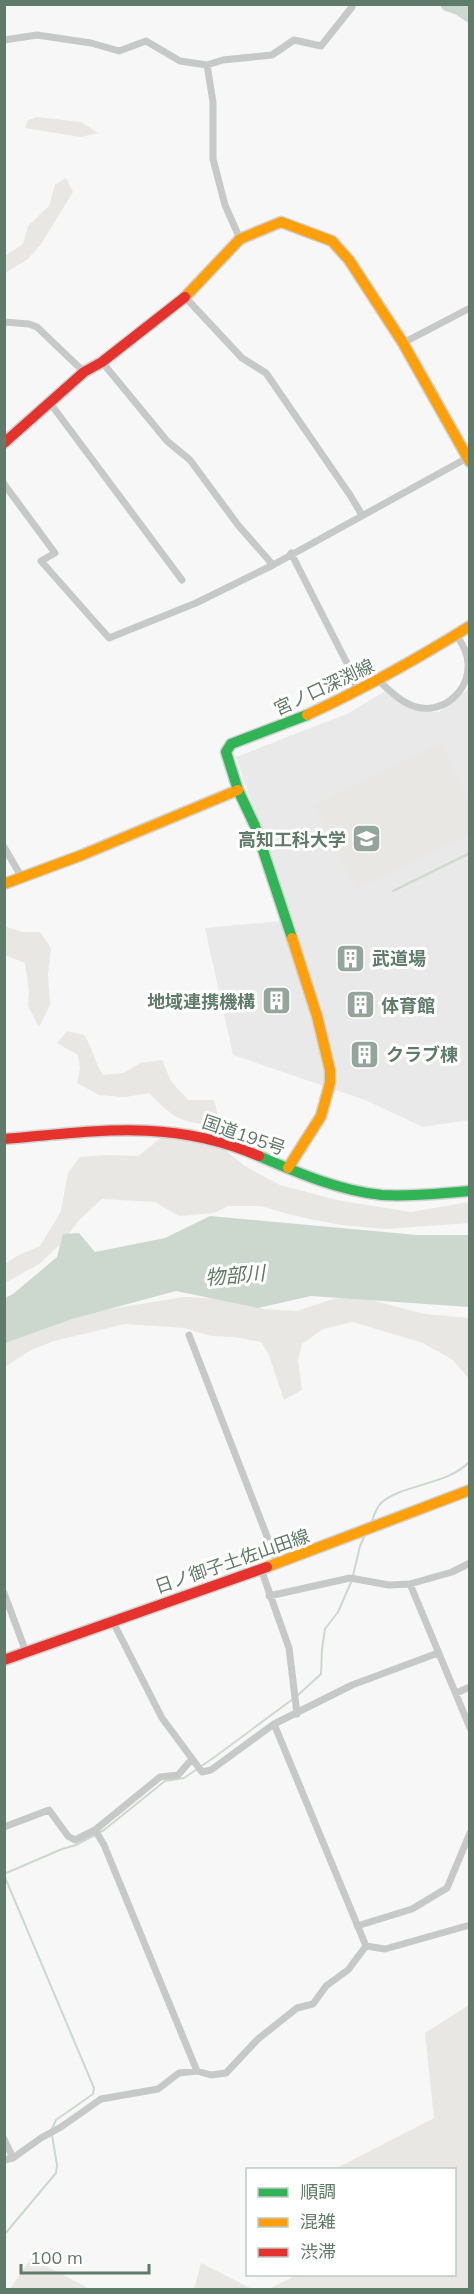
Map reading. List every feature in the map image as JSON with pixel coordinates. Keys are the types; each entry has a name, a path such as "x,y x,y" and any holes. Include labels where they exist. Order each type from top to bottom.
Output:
{"main road":[{"path":"4,443 84,372 102,362 184,297 240,239 281,222 332,241 349,260 403,343 468,460"},
{"name":"宮ノ口深渕線","path":"288,1168 321,1116 330,1083 330,1070 317,1016 255,826 238,790 226,752 231,744 305,716 379,681 470,626"},
{"path":"4,884 82,855 238,790"},
{"name":"国道195号","path":"4,1139 111,1131 162,1130 194,1134 231,1145 312,1178 390,1196 470,1191"},
{"name":"日ノ御子土佐山田線","path":"4,1660 360,1533 470,1490"}],"street":[{"path":"4,40 37,35 91,43 118,51 146,41 180,61 207,65 223,60 272,55 294,40 321,46 352,4"},
{"path":"207,65 213,102 213,159 225,205 240,239"},
{"path":"184,297 242,358 266,373 362,515"},
{"path":"403,343 470,308"},
{"path":"4,322 37,327 84,372"},
{"path":"102,362 167,441 190,460 238,525 273,565"},
{"path":"50,403 182,580"},
{"path":"4,484 55,553 41,561 109,638 196,603 273,565 291,553 468,460"},
{"path":"291,553 355,679 356,692"},
{"path":"379,681 401,700 413,706 433,708 445,705 463,688 468,674 466,654 456,634"},
{"path":"4,847 21,876"},
{"path":"189,1335 277,1562"},
{"path":"269,1596 350,1578 389,1585 410,1584 452,1572 470,1563"},
{"path":"261,1569 289,1648 297,1713"},
{"path":"410,1584 470,1728"},
{"path":"4,1593 27,1652"},
{"path":"112,1620 162,1718 202,1772 211,1770 274,1724 352,1685 438,1653"},
{"path":"456,1693 470,1687"},
{"path":"274,1724 366,1947"},
{"path":"4,1827 49,1810 68,1836 75,1840 95,1830 160,1778 178,1774 193,1761"},
{"path":"95,1830 104,1845 196,2071"},
{"path":"357,1926 412,1908 447,1888 470,1833"},
{"path":"366,1947 385,1949 470,1925"},
{"path":"4,2160 13,2158 101,2099 158,2090 178,2073 196,2071 211,2075 226,2073 258,2039 297,2008 313,2004 326,1986 348,1971 366,1947"},
{"path":"4,2139 13,2158"}],"shaded area":[{"path":"37,117 81,122 98,133 81,137 25,128 28,120"},
{"path":"66,178 73,192 41,244 28,259 5,273 5,256 23,244 28,226 49,206 55,185"},
{"name":"高知工科大学","path":"469,683 469,1120 423,1127 365,1100 233,1055 205,928 291,920 236,757 349,713 385,691 412,710 439,712 468,689"},
{"path":"441,743 469,803 469,835 356,889 315,804"},
{"path":"4,926 22,932 40,932 51,948 48,975 50,1005 39,1027 28,1006 29,991 25,963 5,955"},
{"path":"67,1031 84,1035 103,1075 124,1073 140,1063 162,1060 171,1081 188,1100 214,1100 220,1124 196,1123 180,1119 149,1093 125,1097 99,1095 77,1083 80,1069 78,1055 57,1043"},
{"path":"190,1137 220,1146 245,1166 280,1185 337,1200 411,1212 469,1202 469,1223 385,1229 341,1225 260,1206 229,1206 214,1213 179,1216 155,1202 102,1199 79,1220 62,1243 39,1264 5,1283 5,1264 40,1246 61,1211 68,1173 80,1157 138,1156 161,1138"},
{"path":"356,1296 424,1314 469,1318 469,1379 453,1360 423,1343 353,1322 323,1329 302,1344 298,1360 302,1390 284,1400 268,1353 261,1342 211,1336 184,1328 125,1324 54,1341 31,1350 5,1367 5,1340 93,1312 183,1297 224,1299 263,1309 297,1311 333,1299"},
{"path":"469,2005 469,2289 269,2289 295,2276 456,2276 456,2168 337,2168 434,2118 425,2033"},
{"path":"31,2258 90,2289 10,2289"},
{"path":"201,2263 252,2289 194,2289"}],"water":[{"name":"物部川","path":"210,1216 417,1235 469,1235 469,1307 311,1296 258,1308 176,1291 72,1319 5,1343 5,1298 13,1294 57,1257 63,1234 79,1233 95,1252 165,1238"}],"waterway":[{"path":"448,4 470,15"},
{"path":"393,891 470,853"},
{"path":"371,1524 379,1505 390,1497 450,1475 470,1461"},
{"path":"4,1874 76,1845 104,1830 165,1781 184,1778 216,1756 297,1696 321,1674 325,1629 338,1612 352,1580 365,1535"},
{"path":"4,1875 94,2088 93,2094 56,2120 52,2129"},
{"path":"4,2235 56,2173 57,2165 52,2135"}],"traffic: fast":[{"path":"292,938 255,826 238,790 226,752 231,744 307,715"},
{"path":"259,1156 319,1180 366,1193 404,1196 470,1191"}],"traffic: slow":[{"path":"185,297 240,239 281,222 332,241 349,260 403,343 470,462"},
{"path":"307,715 390,673 470,626"},
{"path":"4,884 82,855 238,790"},
{"path":"288,1168 321,1116 330,1083 330,1070 317,1016 292,938"},
{"path":"267,1567 470,1490"}],"traffic: jam":[{"path":"4,443 84,372 102,362 185,297"},
{"path":"4,1139 102,1131 164,1132 195,1136 227,1144 259,1156"},
{"path":"4,1660 267,1567"}],"place":[{"name":"高知工科大学","path":"367,839"},
{"name":"武道場","path":"351,958"},
{"name":"地域連携機構","path":"276,1001"},
{"name":"体育館","path":"360,1005"},
{"name":"クラブ棟","path":"365,1054"}]}
